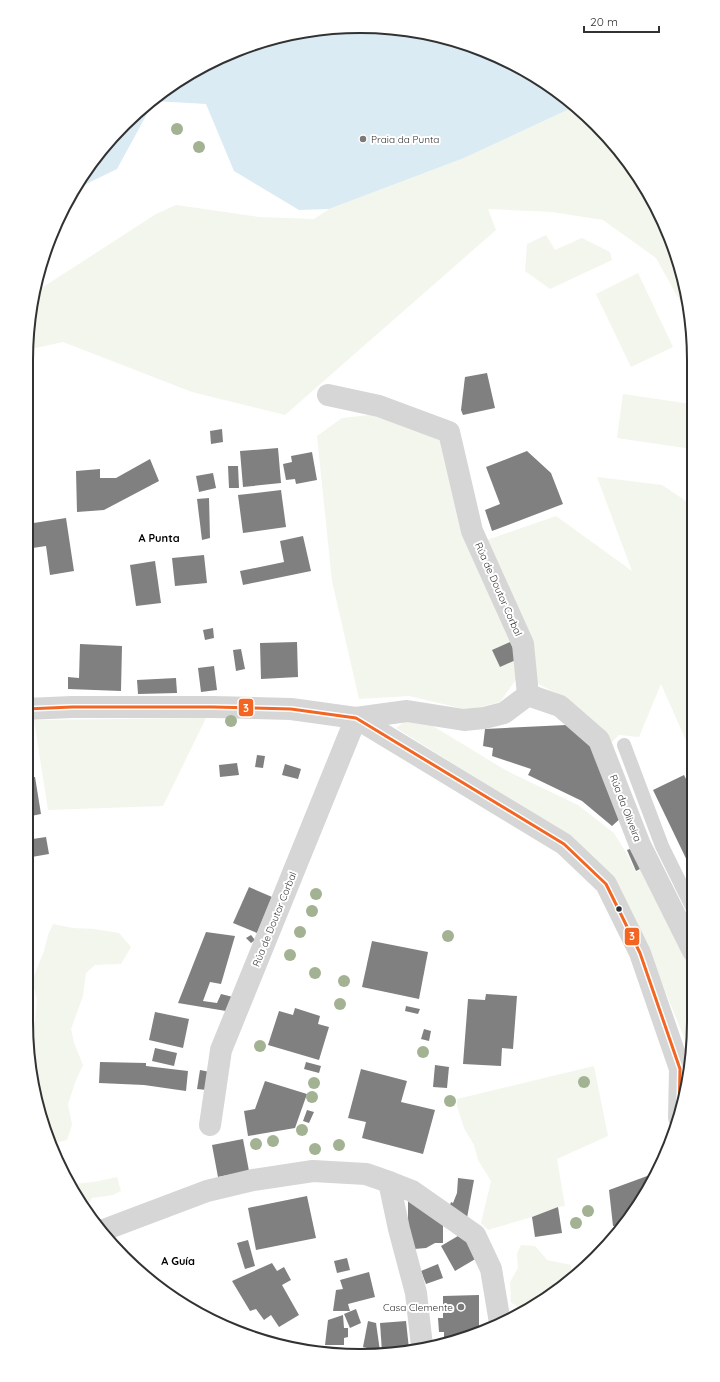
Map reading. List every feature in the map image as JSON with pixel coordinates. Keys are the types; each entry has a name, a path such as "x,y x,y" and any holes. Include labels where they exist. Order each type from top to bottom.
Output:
{"street":[{"name":"Rúa de Doutor Corbal","path":"328,395 379,406 449,432 472,531 523,644 528,695"},
{"path":"33,709 79,707 213,707 290,709 356,718 407,711 464,720 484,718 504,713 528,695"},
{"name":"Rúa da Oliveira","path":"528,695 560,706 599,740 640,845 687,939"},
{"name":"Rúa de Doutor Corbal","path":"210,1125 221,1050 356,718"},
{"path":"356,718 564,844 606,884 640,953 683,1071"},
{"path":"107,1229 207,1191 253,1180 314,1171 366,1174 412,1191 475,1235 491,1269 499,1318"},
{"path":"390,1182 399,1229 416,1293 422,1343"}],"lane":[{"path":"624,745 662,846 687,897"}],"shaded area":[{"name":"Praia da Punta","path":"360,33 424,39 465,50 524,77 542,88 569,109 464,158 329,209 299,210 234,171 206,104 161,101 178,88 215,67 255,50 296,39"},
{"path":"569,109 606,144 632,178 643,197 653,215 670,255 682,305 656,258 603,220 552,212 488,209 496,230 285,415 192,392 63,342 34,349 36,317 41,289 156,214 176,205 259,217 314,219 329,209 464,158"},
{"name":"Praia da Punta","path":"149,110 117,169 84,185 114,144"},
{"path":"546,235 555,250 582,238 610,252 612,260 550,289 525,271 527,244"},
{"path":"638,273 673,347 631,367 596,294"},
{"path":"623,394 687,403 687,448 617,438"},
{"path":"379,414 440,438 467,547 556,516 632,571 597,477 662,485 687,502 687,743 661,684 639,737 619,735 608,746 561,696 520,674 500,702 468,710 409,696 359,699 332,581 317,436 342,418"},
{"path":"206,718 163,806 48,810 34,720"},
{"path":"408,719 428,723 507,771 578,805 614,833 636,872 645,868 687,954 686,1042 648,949 571,837 396,728"},
{"path":"53,924 73,928 95,929 119,933 131,947 121,964 95,965 86,973 83,996 71,1029 74,1043 83,1065 68,1104 72,1125 67,1140 56,1143 50,1127 39,1086 33,1024 35,1021 37,999 33,978 44,951 48,935"},
{"path":"594,1066 608,1136 557,1159 565,1206 488,1230 481,1223 491,1181 478,1160 474,1145 464,1128 457,1106 457,1099"},
{"path":"117,1177 121,1191 113,1195 92,1198 88,1204 76,1184 94,1182"},
{"path":"521,1245 535,1246 547,1260 571,1265 571,1271 542,1294 518,1308 511,1302 510,1282 518,1268 517,1254"}],"building":[{"path":"487,373 495,408 463,415 461,410 465,377"},
{"path":"222,429 223,442 211,444 210,431"},
{"path":"278,448 281,483 243,487 240,451"},
{"path":"527,451 551,473 563,504 492,531 485,510 500,504 486,467"},
{"path":"312,452 317,480 296,484 295,479 286,480 283,464 292,462 291,456"},
{"path":"150,459 159,481 104,510 77,512 76,471 100,469 100,478 116,478"},
{"path":"228,466 238,466 239,488 229,488"},
{"path":"213,473 216,488 199,492 196,476"},
{"path":"281,490 286,527 243,533 238,495"},
{"path":"209,498 210,538 202,540 197,499"},
{"path":"66,518 74,571 50,575 46,546 33,548 33,523"},
{"path":"303,536 311,571 243,585 240,571 284,562 280,541"},
{"path":"204,555 207,583 175,586 172,558"},
{"path":"155,561 161,603 136,606 130,565"},
{"path":"213,628 214,638 205,640 203,630"},
{"path":"297,642 298,677 261,679 260,643"},
{"path":"510,642 518,659 500,667 492,650"},
{"path":"80,644 122,646 121,691 68,689 68,677 79,678"},
{"path":"241,649 245,669 236,671 233,650"},
{"path":"214,666 217,690 201,692 198,668"},
{"path":"176,678 177,693 138,694 137,680"},
{"path":"566,725 590,742 622,817 612,826 582,801 528,775 531,769 492,756 493,748 483,746 485,729"},
{"path":"257,755 265,756 263,768 255,767"},
{"path":"237,763 239,775 220,777 219,765"},
{"path":"285,764 301,769 298,779 282,775"},
{"path":"684,775 687,781 687,861 653,790"},
{"path":"33,777 35,777 41,814 33,816"},
{"path":"46,837 49,854 33,857 33,839"},
{"path":"635,847 644,867 636,871 627,850"},
{"path":"249,887 272,897 257,933 233,923"},
{"path":"206,932 235,936 221,984 210,982 203,1001 217,1003 221,994 233,997 226,1011 178,1003"},
{"path":"251,935 255,940 251,943 246,938"},
{"path":"372,941 428,952 419,999 362,987"},
{"path":"486,994 517,996 513,1049 502,1048 501,1066 463,1064 468,999 485,1000"},
{"path":"406,1006 420,1009 418,1014 405,1011"},
{"path":"295,1008 320,1016 318,1024 329,1027 319,1060 268,1045 279,1011 293,1015"},
{"path":"155,1012 189,1019 183,1048 149,1040"},
{"path":"424,1029 431,1031 429,1041 421,1039"},
{"path":"155,1048 177,1053 174,1066 152,1061"},
{"path":"100,1062 146,1063 146,1066 188,1071 186,1091 144,1085 99,1083"},
{"path":"306,1062 321,1066 319,1073 304,1069"},
{"path":"435,1065 449,1067 447,1088 433,1087"},
{"path":"361,1069 407,1081 401,1102 435,1110 423,1154 362,1138 366,1122 348,1118"},
{"path":"200,1070 210,1072 207,1090 197,1089"},
{"path":"265,1081 307,1094 295,1128 248,1136 244,1111 255,1109"},
{"path":"307,1110 314,1112 309,1123 303,1121"},
{"path":"243,1139 249,1171 218,1177 212,1145"},
{"path":"649,1175 632,1204 615,1226 613,1226 609,1190"},
{"path":"458,1178 474,1180 467,1218 449,1208 457,1193"},
{"path":"307,1196 316,1238 256,1250 248,1208"},
{"path":"408,1200 443,1217 443,1243 435,1243 426,1248 414,1249 408,1245"},
{"path":"558,1207 562,1233 535,1237 532,1217"},
{"path":"463,1233 477,1258 455,1271 441,1246"},
{"path":"248,1240 255,1266 245,1269 237,1243"},
{"path":"347,1258 350,1270 337,1273 334,1261"},
{"path":"272,1263 277,1271 284,1267 291,1280 282,1285 299,1315 279,1327 271,1315 264,1320 256,1309 250,1311 232,1281"},
{"path":"438,1264 443,1278 426,1284 421,1271"},
{"path":"369,1272 375,1297 348,1304 350,1311 333,1311 336,1290 343,1289 340,1280"},
{"name":"Casa Clemente","path":"479,1295 479,1326 444,1338 444,1332 439,1332 438,1318 443,1318 443,1296"},
{"path":"356,1309 361,1323 350,1328 344,1314"},
{"path":"343,1315 344,1328 348,1328 348,1337 344,1338 344,1345 325,1345 328,1320"},
{"path":"368,1321 376,1323 380,1348 363,1347"},
{"path":"406,1321 409,1345 382,1348 380,1323"}],"transit line":[{"name":"3","path":"33,709 72,707 213,707 291,709 356,718 564,844 606,884 640,953 680,1069 680,1092"}],"place":[{"name":"Praia da Punta","path":"363,139"},
{"name":"Casa Clemente","path":"461,1307"}],"district":[{"name":"A Punta","path":"159,538"},
{"name":"A Guía","path":"178,1261"}]}
